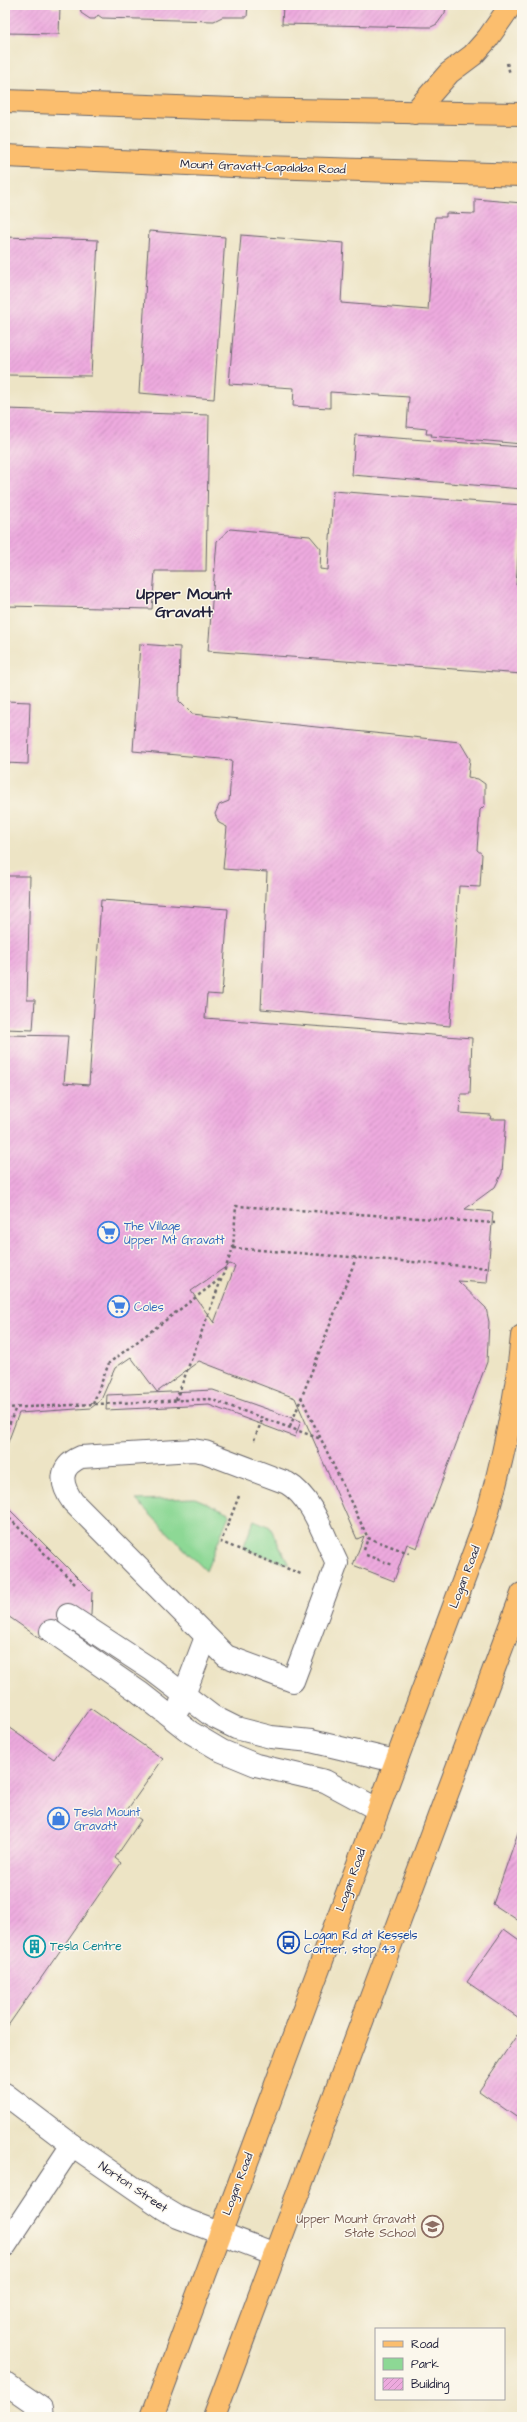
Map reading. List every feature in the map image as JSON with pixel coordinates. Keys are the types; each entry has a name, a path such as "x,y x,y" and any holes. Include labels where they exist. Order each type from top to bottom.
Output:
{"main road":[{"path":"414,113 449,73 473,54 488,38 511,5"},
{"path":"5,101 414,113 522,114"},
{"name":"Mount Gravatt-Capalaba Road","path":"5,156 233,166 522,175"},
{"name":"Logan Road","path":"152,2417 377,1809 486,1521 516,1396 522,1336"},
{"path":"214,2417 522,1594"}],"street":[{"path":"193,1450 205,1452 287,1483 297,1490 306,1500 337,1563 329,1585 293,1681 226,1656 73,1502 65,1491 63,1478 66,1469 72,1461 96,1455 193,1450"},
{"path":"68,1615 152,1670 212,1716 249,1732 311,1741 395,1761"},
{"path":"51,1632 139,1692 174,1721 222,1751 256,1765 325,1781 377,1809"},
{"path":"174,1721 206,1637"},
{"name":"Norton Street","path":"5,2094 72,2145 163,2208 219,2233 275,2254"},
{"path":"5,2246 72,2145"},
{"path":"5,2384 36,2411"}],"path":[{"path":"176,1400 233,1248 236,1206 495,1223"},
{"path":"233,1248 491,1268"},
{"path":"290,1427 356,1258"},
{"path":"93,1404 109,1363 221,1278"},
{"path":"301,1397 368,1538 408,1553"},
{"path":"5,1408 210,1399 321,1439"},
{"path":"5,1435 16,1407"},
{"path":"251,1445 263,1418"},
{"path":"242,1490 221,1542 329,1585"},
{"path":"5,1514 82,1592"},
{"path":"372,1558 393,1565"}],"green space":[{"path":"195,1498 230,1513 206,1571 136,1500"},
{"path":"254,1520 270,1527 289,1565 243,1548"}],"building":[{"path":"5,5 52,5 52,8 60,8 59,34 5,33"},
{"path":"80,5 248,5 247,17 222,17 214,21 102,18 98,15 95,19 90,19 81,13"},
{"path":"283,5 446,6 445,13 437,24 431,27 423,27 282,24"},
{"path":"475,199 522,203 522,444 431,436 432,434 426,434 427,429 407,427 409,397 330,392 330,408 293,406 294,388 229,384 241,235 344,243 341,303 428,310 435,217 446,217 446,213 475,214"},
{"path":"149,231 225,237 214,399 139,393"},
{"path":"5,237 98,240 91,376 5,375"},
{"path":"5,409 209,415 206,571 155,571 152,609 5,606"},
{"path":"355,435 522,447 522,489 352,475"},
{"path":"333,491 522,505 516,585 522,585 522,674 208,651 217,541 230,529 310,536 321,549 320,569 328,570"},
{"path":"140,644 180,647 179,701 192,714 460,742 470,759 468,777 478,779 485,784 485,805 480,810 477,850 482,854 480,887 459,886 450,1026 261,1009 267,872 223,869 227,827 219,823 215,814 219,805 229,801 232,760 133,751"},
{"path":"5,701 30,702 28,764 5,763"},
{"path":"5,876 30,876 27,1000 35,1000 33,1030 5,1029"},
{"path":"101,900 228,909 222,995 207,994 205,1018 472,1038 470,1094 461,1094 460,1113 491,1115 490,1119 506,1119 502,1173 495,1187 465,1209 493,1212 487,1283 458,1281 486,1308 489,1322 487,1362 417,1548 407,1544 394,1581 353,1565 364,1536 357,1539 295,1398 199,1361 157,1392 131,1357 115,1368 101,1400 91,1408 19,1413 5,1450 5,1035 68,1036 64,1083 89,1085","holes":["230,1264 235,1266 214,1323 191,1291"]},
{"path":"213,1390 301,1421 295,1437 209,1405 106,1410 107,1395"},
{"path":"5,1505 92,1592 91,1615 71,1634 59,1623 42,1640 5,1614"},
{"name":"Tesla Centre","path":"90,1708 163,1759 127,1810 141,1820 115,1858 121,1863 5,2030 5,1725 54,1759"},
{"path":"522,1821 522,1923 493,1904"},
{"path":"504,1929 522,1942 522,2020 467,1982"},
{"path":"517,2035 522,2038 522,2121 479,2091"}],"place":[{"name":"The Village Upper Mt Gravatt","path":"109,1233"},
{"name":"Coles","path":"118,1307"},
{"name":"Tesla Mount Gravatt","path":"58,1819"},
{"name":"Logan Rd at Kessels Corner, stop 43","path":"289,1942"},
{"name":"Tesla Centre","path":"34,1946"},
{"name":"Upper Mount Gravatt State School","path":"432,2226"}],"district":[{"name":"Upper Mount Gravatt","path":"184,603"}]}
